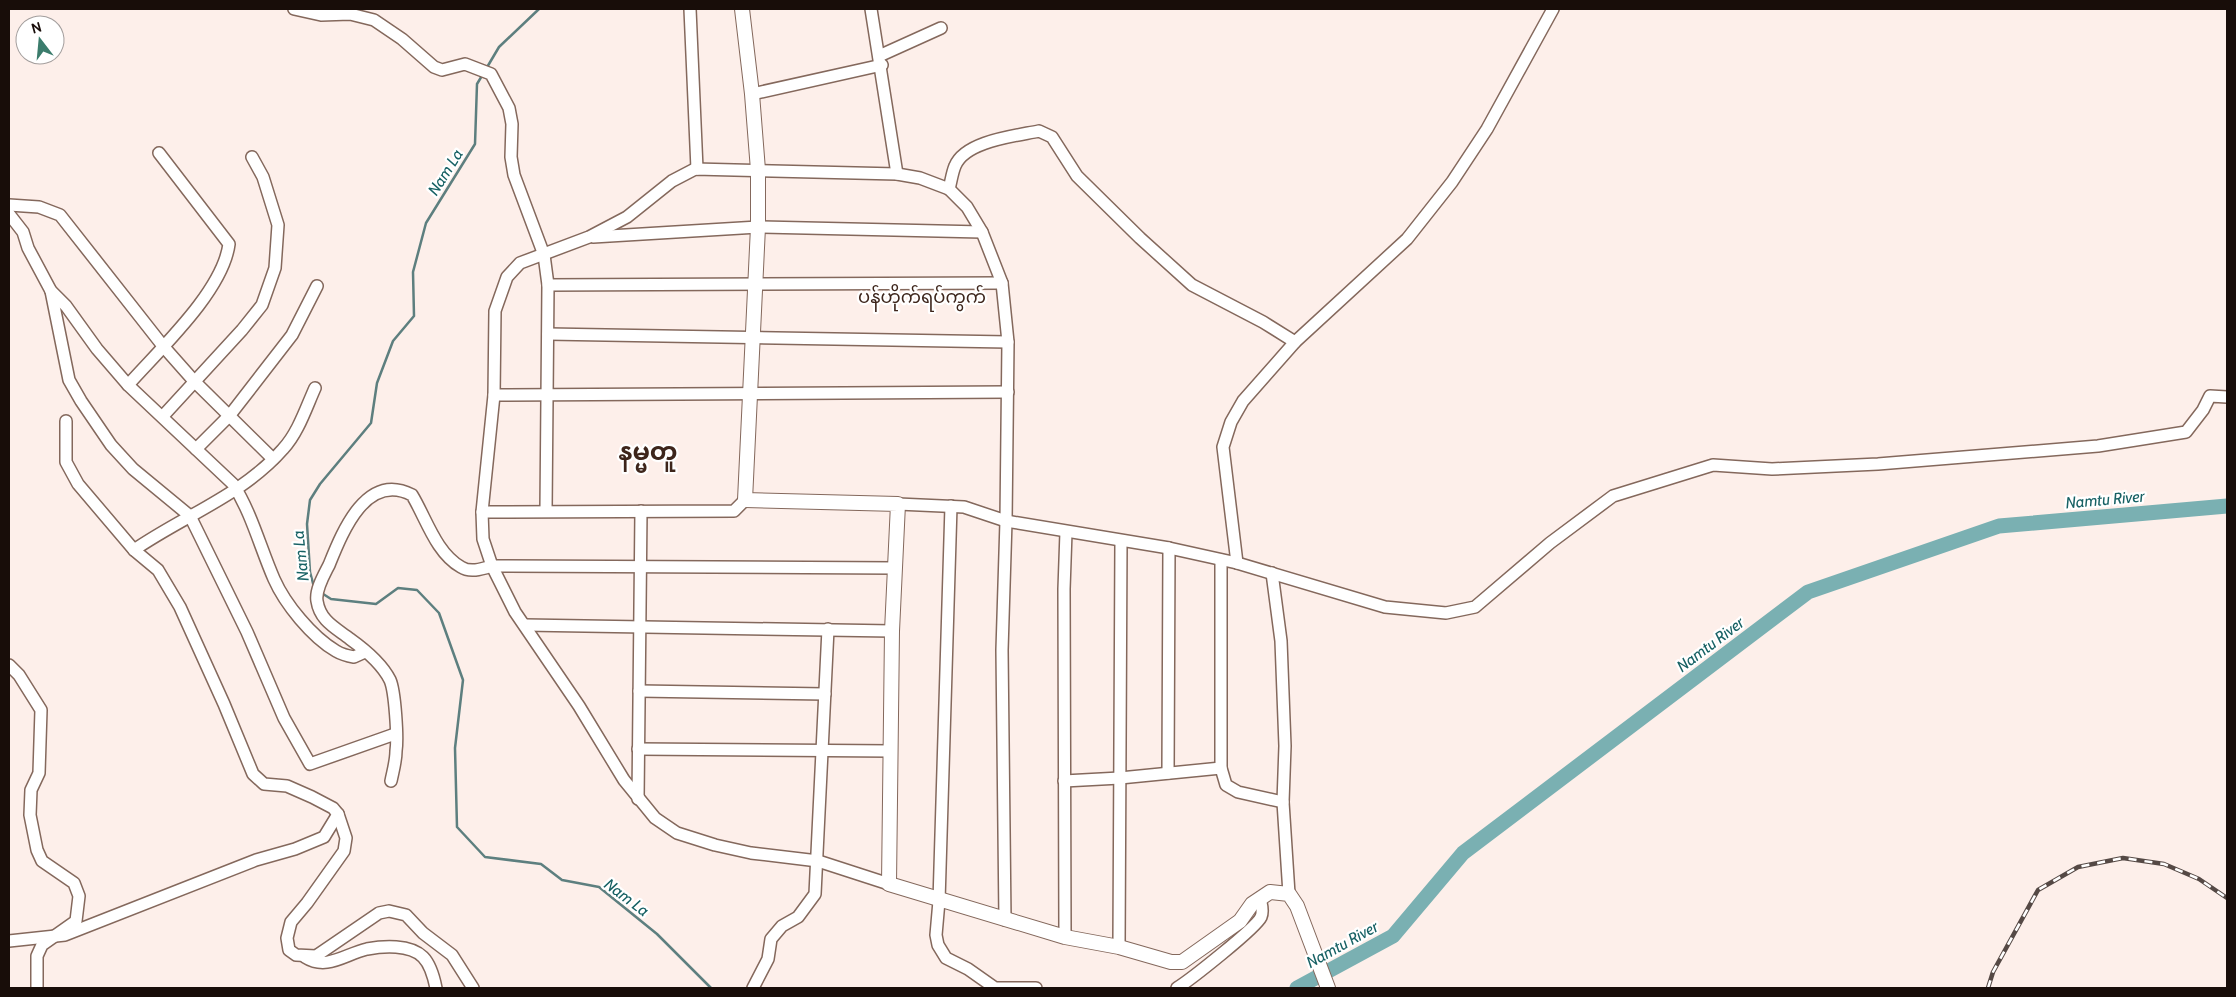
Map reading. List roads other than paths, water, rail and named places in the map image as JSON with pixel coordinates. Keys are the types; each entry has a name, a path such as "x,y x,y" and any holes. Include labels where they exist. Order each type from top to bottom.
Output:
{"main road":[{"path":"742,9 752,94 758,170 758,227 746,500 898,504 892,631 889,884 940,901 1065,937 1119,947 1171,962 1182,962 1240,920 1252,904 1270,892 1289,894 1297,906 1328,988"}],"street":[{"path":"294,9 315,14 350,14 374,20 402,39 434,67 442,70 465,64 490,74 509,108 512,124 511,157 514,175 544,255 548,285 546,510"},
{"path":"690,9 697,169"},
{"path":"871,9 897,174"},
{"path":"1237,563 1223,447 1231,422 1243,401 1295,342 1407,239 1452,182 1487,129 1553,9"},
{"path":"752,94 880,61 941,28"},
{"path":"949,189 955,165 966,153 981,144 1039,130 1052,138 1077,176 1140,238 1192,285 1263,322 1295,342"},
{"path":"128,385 195,309 216,280 228,257 229,244 223,233 159,153"},
{"path":"163,416 242,330 262,305 275,268 278,225 263,177 252,157"},
{"path":"889,884 818,861 751,853 715,845 676,833 655,818 624,780 580,706 515,612 492,566 484,539 482,512 494,395 496,311 507,277 520,263 589,237 627,217 672,181 697,169 897,174 920,178 949,189 967,207 982,232 1002,283 1008,342 1002,650 1005,920"},
{"path":"9,205 39,207 60,215 162,346 194,381 230,414 273,459"},
{"path":"9,214 23,232 28,248 51,291 69,380 111,445 133,469 190,516 247,632 284,718 310,764 395,734"},
{"path":"589,237 758,227 982,232"},
{"path":"548,285 1002,283"},
{"path":"196,450 230,414 292,335 317,286"},
{"path":"51,291 66,306 97,349 128,385 163,416 236,490 261,543 274,579 298,616 320,639 337,652 354,658 365,652"},
{"path":"548,334 1008,342"},
{"path":"134,550 236,490 273,459 284,449 301,421 316,388"},
{"path":"494,395 1008,392"},
{"path":"898,504 964,507 1006,521 1169,548 1237,563 1385,607 1446,613 1475,607 1550,543 1614,496 1714,465 1772,469 1869,465 2098,446 2186,432 2203,410 2210,396 2227,397"},
{"path":"66,421 66,462 78,484 134,550 158,570 180,607 253,774 264,784 287,786 333,808 338,814 346,838 344,851 307,904 291,922 286,938 289,950 296,955 305,957 316,956 379,913 398,912 406,915 422,933 452,955 460,964 473,988"},
{"path":"391,781 397,749 391,681 365,652 327,622 319,611 316,598 322,579 345,527 367,501 379,492 403,490 412,495 439,544 461,568 471,570 492,566 895,568"},
{"path":"482,512 546,510 734,511 746,500"},
{"path":"951,506 940,901 936,935 938,944 946,958 968,969 995,988 1030,988"},
{"path":"638,799 641,511"},
{"path":"1065,937 1064,588 1066,532"},
{"path":"1119,947 1121,541"},
{"path":"1168,773 1169,548"},
{"path":"1221,560 1221,768 1226,785 1238,792 1283,802"},
{"path":"1272,573 1281,641 1285,746 1283,802 1289,894"},
{"path":"525,626 892,631"},
{"path":"753,988 768,959 771,939 782,926 798,917 815,894 828,630"},
{"path":"9,665 19,675 40,710 39,773 31,790 30,815 37,850 42,861 74,882 79,896 76,921 42,945 37,956 37,988"},
{"path":"639,691 825,694"},
{"path":"638,749 891,751"},
{"path":"1064,781 1120,778 1221,768"},
{"path":"9,941 56,936 134,909 256,860 295,849 324,837 338,814"},
{"path":"1177,988 1248,932 1260,918 1263,910 1260,898"},
{"path":"305,957 312,962 327,963 368,949 404,948 423,957 433,974 436,988"}],"waterway":[{"name":"Nam La","path":"486,69 499,47 539,9"},
{"name":"Nam La","path":"314,587 310,572 307,524 310,500 320,484 371,423 377,383 393,341 414,316 413,272 426,223 475,144 477,84 483,74"},
{"name":"Namtu River","path":"1297,988 1393,936 1463,853 1808,592 1999,526 2227,506"},
{"name":"Nam La","path":"320,592 331,599 376,604 398,588 417,590 439,613 463,680 455,748 457,827 485,857 541,864 562,880 599,887 657,934 711,988"}],"railway":[{"path":"1988,988 1993,972 2038,890 2078,867 2123,858 2164,864 2199,879 2227,898"}],"district":[{"name":"ပန်ဟိုက်ရပ်ကွက်","path":"922,297"},
{"name":"နမ္မတူ","path":"648,451"}]}
